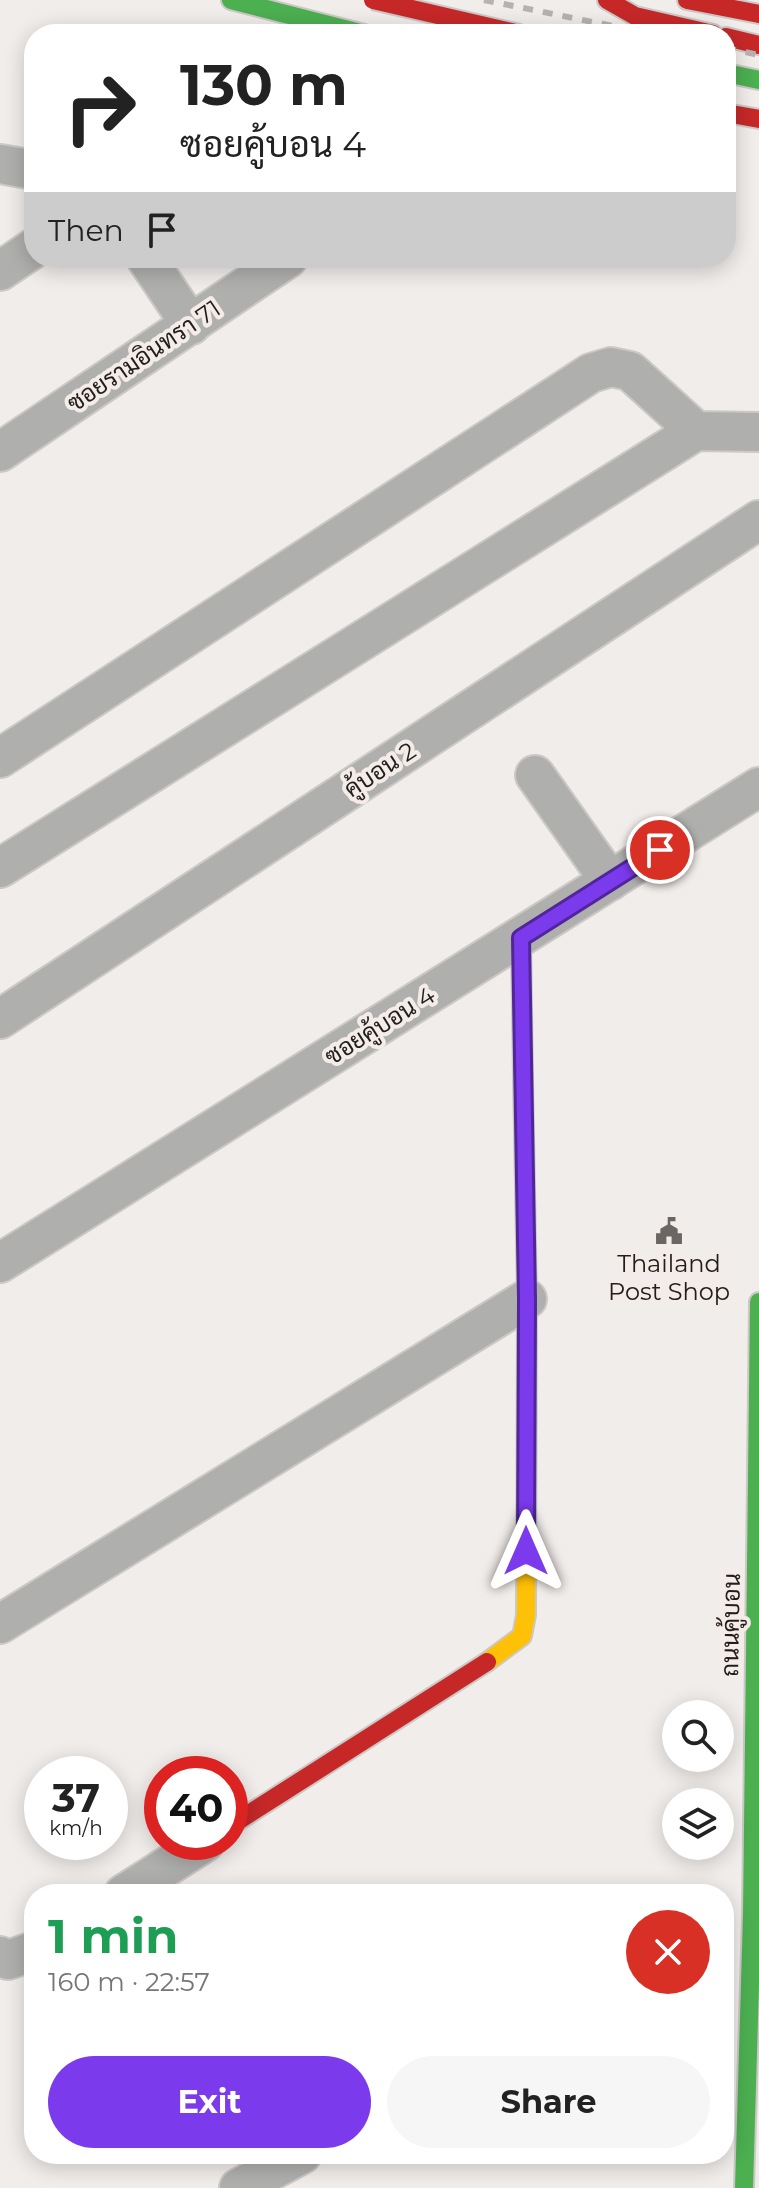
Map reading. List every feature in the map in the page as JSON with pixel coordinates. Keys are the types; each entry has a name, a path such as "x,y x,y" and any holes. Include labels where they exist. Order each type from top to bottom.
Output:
{"main road":[{"path":"373,0 477,24"},
{"path":"404,0 415,24"},
{"path":"607,0 635,16 670,24"},
{"path":"687,0 759,14"},
{"path":"256,9 321,24"},
{"path":"736,39 759,45"},
{"path":"736,75 759,80"},
{"path":"736,115 759,119"},
{"path":"248,1815 506,1650 522,1636 526,1615 527,1299 521,938"},
{"name":"ถนนคู้บอน","path":"744,2188 752,2124 745,1919 759,1302"}],"street":[{"path":"0,164 24,168"},
{"path":"0,271 24,255"},
{"path":"153,268 191,325"},
{"name":"ซอยรามอินทรา 71","path":"0,452 274,268"},
{"path":"0,758 591,373 611,367 630,371 696,431"},
{"path":"0,868 696,431 759,432"},
{"name":"คู้บอน 2","path":"0,1019 759,520"},
{"path":"535,775 610,881"},
{"name":"ซอยคู้บอน 4","path":"0,1263 759,787"},
{"path":"0,1624 527,1299"},
{"path":"140,1884 177,1860"},
{"path":"0,1956 8,1960 24,1954"},
{"path":"239,2188 283,2164"}],"railway":[{"path":"484,0 603,24"},
{"path":"736,50 759,55"}],"traffic: fast":[{"path":"231,0 325,24"},
{"path":"736,75 759,80"},
{"path":"744,2188 752,1916 759,1302"}],"traffic: slow":[{"path":"487,1662 522,1636 526,1615 527,1299 523,1080"}],"traffic: jam":[{"path":"373,0 477,24"},
{"path":"607,0 635,16 670,24"},
{"path":"687,0 759,14"},
{"path":"736,39 759,45"},
{"path":"736,115 759,119"},
{"path":"521,938 523,1080"},
{"path":"248,1815 487,1662"}],"place":[{"name":"Thailand Post Shop","path":"669,1231"}],"route":[{"path":"526,1551 527,1299 521,938 660,850"}]}
